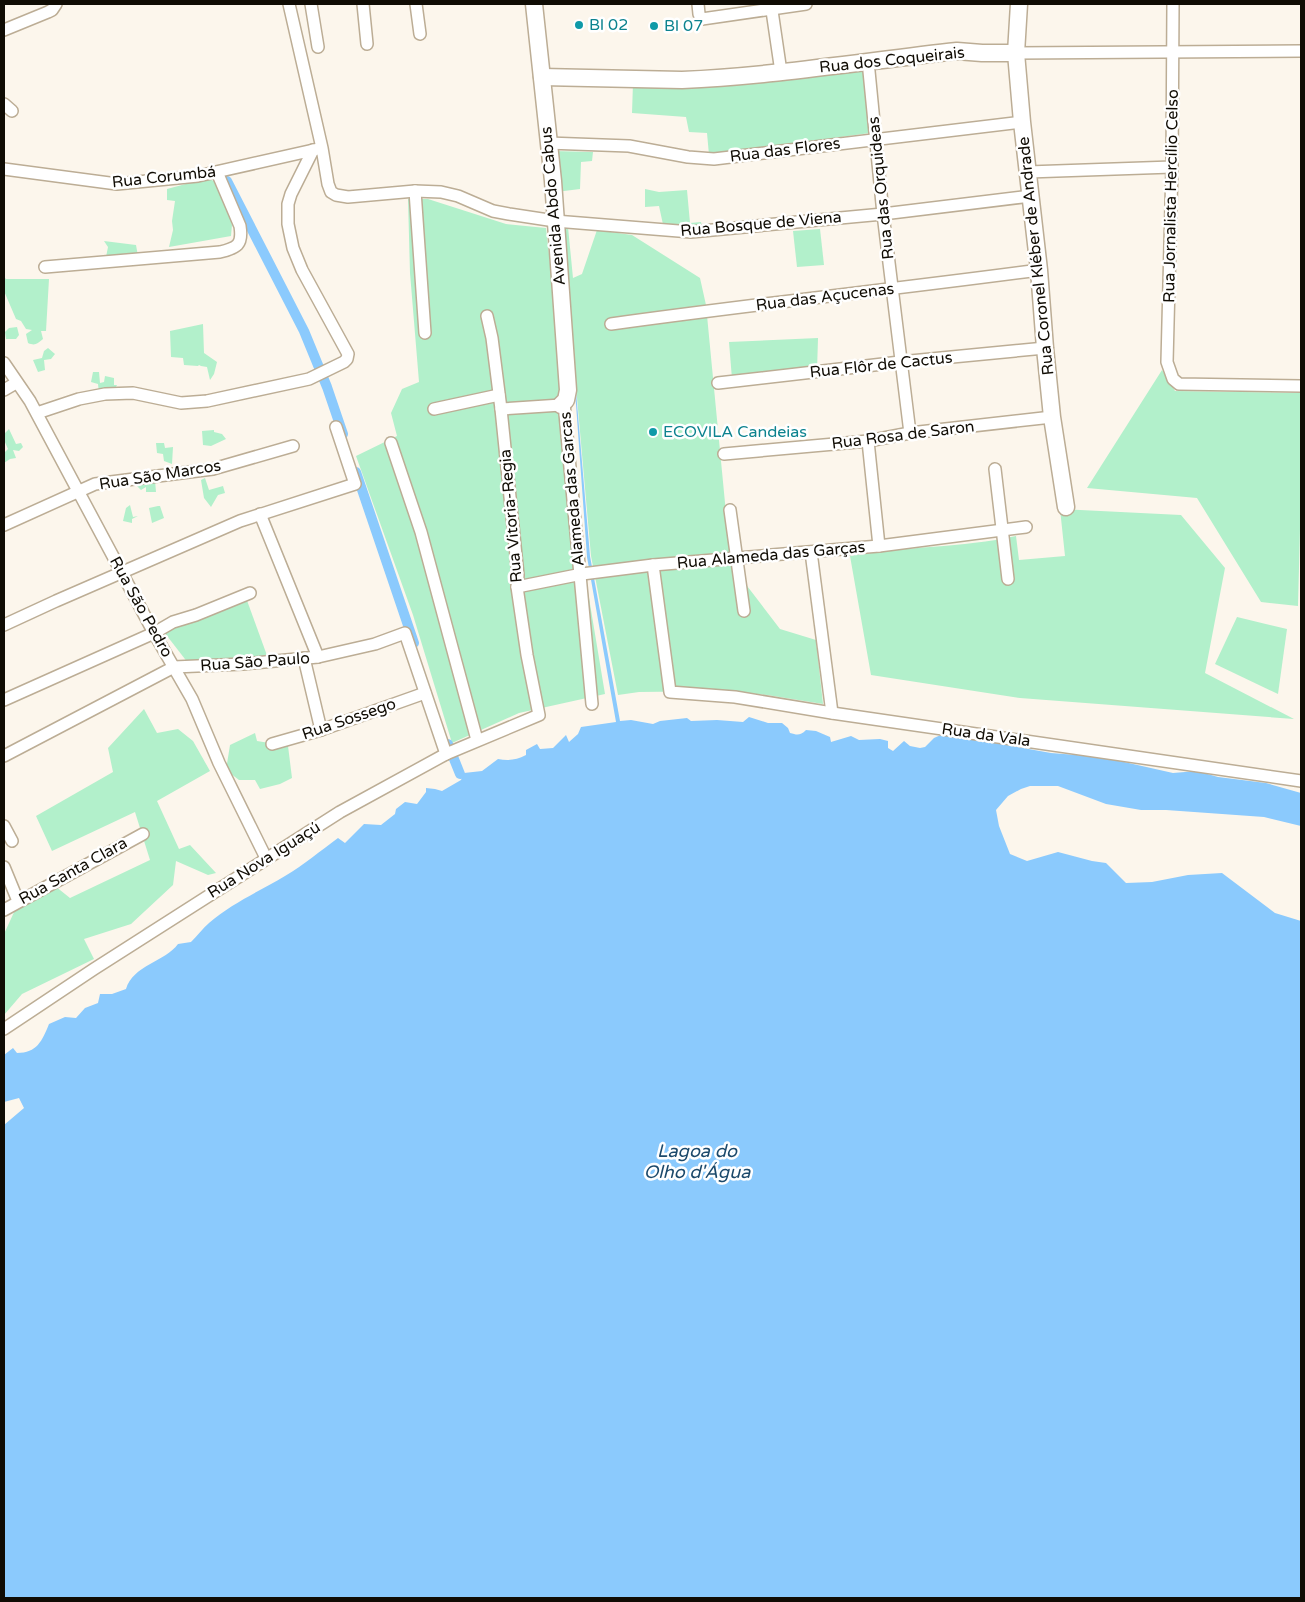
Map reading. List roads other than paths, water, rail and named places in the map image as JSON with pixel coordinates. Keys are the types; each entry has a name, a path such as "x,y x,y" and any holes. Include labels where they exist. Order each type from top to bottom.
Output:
{"main road":[{"name":"Avenida Abdo Cabus","path":"534,4 555,221 568,390 566,400 562,404"},
{"name":"Rua Coronel Kléber de Andrade","path":"1018,4 1016,53 1022,122 1039,270 1044,348 1066,507"},
{"name":"Rua dos Coqueirais","path":"542,77 682,80 781,72 957,51 1016,53"}],"street":[{"path":"4,30 48,12 56,4"},
{"path":"37,413 79,399 105,394 133,392 181,403 207,402 298,382 322,374 347,359 348,354 302,270 293,248 288,224 288,204 291,194 318,149 289,4"},
{"path":"311,4 318,46"},
{"path":"363,4 367,44"},
{"path":"416,4 420,34"},
{"path":"698,4 699,14 702,19 772,7 806,4"},
{"name":"Rua Jornalista Hercílio Celso","path":"1173,4 1172,167 1167,362 1173,379 1179,384 1301,386"},
{"path":"772,7 781,72"},
{"name":"Rua dos Coqueirais","path":"1016,53 1301,51"},
{"name":"Rua das Orquideas","path":"868,61 882,214 910,433"},
{"name":"Rua das Flores","path":"548,142 629,146 688,157 714,159 876,138 1022,122"},
{"name":"Rua Corumbá","path":"4,169 117,184 198,176 318,149"},
{"name":"Rua Bosque de Viena","path":"318,149 331,192 336,195 348,197 416,191 441,192 458,196 494,211 555,221 691,232 882,214 1031,196"},
{"path":"1028,172 1172,167"},
{"path":"45,267 212,253 232,249 240,242 240,226 218,172"},
{"path":"416,191 425,333"},
{"name":"Rua das Açucenas","path":"611,324 709,310 893,290 1039,270"},
{"name":"Rua Vitoria-Regia","path":"487,316 492,338 501,409 518,575 517,588 527,655 539,715"},
{"name":"Rua Flôr de Cactus","path":"718,383 1044,348"},
{"name":"Rua São Pedro","path":"4,363 37,413 154,634 192,699 219,763 266,858"},
{"path":"4,390 16,383"},
{"path":"434,409 499,395"},
{"path":"501,409 562,404"},
{"name":"Alameda das Garcas","path":"562,404 581,575 592,704"},
{"name":"Rua Rosa de Saron","path":"724,454 868,441 910,433 1052,416"},
{"path":"4,625 260,514 355,484 336,427"},
{"path":"868,441 879,546"},
{"path":"391,443 421,532 477,740"},
{"name":"Rua São Marcos","path":"4,525 95,484 214,469 293,446"},
{"path":"995,469 1008,579"},
{"path":"730,510 744,611"},
{"path":"260,514 318,657"},
{"name":"Rua Alameda das Garças","path":"517,588 594,572 736,557 879,546 1026,527"},
{"path":"811,552 832,713"},
{"name":"Rua da Vala","path":"653,565 670,692 735,697 832,713 1301,781"},
{"path":"4,700 154,634 173,622 250,592"},
{"name":"Rua São Paulo","path":"4,756 174,667 242,664 318,657 375,644 405,633 425,693"},
{"path":"304,658 321,730"},
{"path":"425,693 446,754"},
{"name":"Rua Sossego","path":"272,744 321,730 425,693"},
{"name":"Rua Nova Iguaçú","path":"4,1029 94,969 340,812 446,754 539,715"},
{"path":"4,826 12,841"},
{"name":"Rua Santa Clara","path":"4,910 143,834"},
{"path":"4,867 18,901"}],"water":[{"name":"Lagoa do Olho d'Água","path":"570,321 590,556 620,721 631,720 653,724 660,721 687,718 691,721 743,722 749,717 768,723 782,723 788,728 790,733 800,734 806,730 816,731 830,737 831,742 851,736 859,740 880,739 888,741 888,748 893,751 904,741 910,746 925,747 934,738 943,734 985,739 995,743 1051,753 1102,757 1173,773 1197,771 1218,777 1266,783 1301,793 1301,826 1264,817 1141,810 1106,804 1058,786 1030,786 1021,789 1008,796 996,810 999,826 1010,854 1027,861 1058,852 1106,863 1126,883 1152,882 1188,875 1222,873 1275,913 1301,921 1301,1598 4,1598 4,1125 24,1108 19,1098 4,1102 4,1055 13,1048 17,1053 34,1048 41,1041 49,1024 65,1017 76,1018 85,1008 98,1003 100,994 112,994 126,989 135,974 165,955 178,944 191,942 207,925 227,909 292,872 338,838 345,843 364,824 381,825 395,814 396,809 405,802 417,804 426,792 426,788 442,791 461,780 464,773 482,771 498,759 509,760 519,758 526,755 526,750 537,744 540,749 553,748 566,735 569,742 578,734 581,727 616,722 587,557"}],"waterway":[{"path":"227,181 304,331 327,387 343,434"},
{"path":"356,472 414,643"},
{"path":"448,744 460,774"}],"place":[{"name":"Bl 02","path":"579,25"},
{"name":"Bl 07","path":"654,26"},
{"name":"ECOVILA Candeias","path":"653,432"}]}
